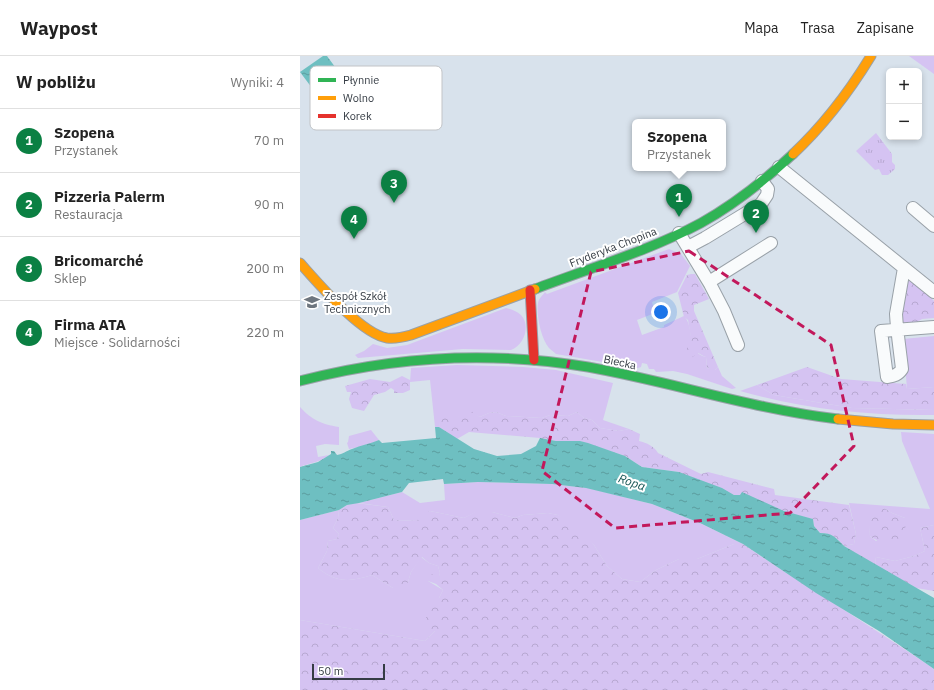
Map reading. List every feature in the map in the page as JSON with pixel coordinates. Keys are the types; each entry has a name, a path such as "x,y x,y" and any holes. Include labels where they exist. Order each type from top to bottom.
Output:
{"street":[{"name":"Fryderyka Chopina","path":"300,263 363,327 374,334 386,338 400,338 412,334 634,252 679,233 711,217 762,181 803,144 838,105 871,56"},
{"path":"779,166 934,292"},
{"path":"688,247 761,204 767,195 768,189 762,181"},
{"path":"913,208 934,226"},
{"path":"679,233 709,282 724,311 738,345"},
{"path":"709,282 771,243"},
{"path":"904,268 896,312 898,331 934,327"},
{"path":"530,290 534,360"},
{"name":"Biecka","path":"300,380 366,366 443,358 472,357 534,360 562,363 612,372 772,408 818,416 871,423 934,425"}],"highlighted area":[{"path":"689,251 831,345 854,446 790,513 615,528 542,471 591,272"}],"green space":[{"path":"909,56 934,56 934,74"},
{"path":"876,133 892,154 892,162 895,165 895,169 888,175 882,175 879,169 875,170 856,151"},
{"path":"669,249 681,254 690,266 677,292 652,302 655,313 637,320 642,335 664,327 664,325 684,316 689,326 693,345 700,355 706,357 707,368 715,370 718,367 722,376 736,388 732,389 687,374 673,371 656,372 654,369 649,369 647,364 642,363 641,367 638,368 556,354 549,348 541,333 538,313 538,301 545,292 547,294"},
{"path":"695,274 709,299 694,305 694,311 718,367 711,371 707,367 706,357 698,353 691,358 685,353 689,344 692,344 688,320 684,317 678,293 687,275"},
{"path":"908,275 934,301 934,318 922,319 911,326 904,327 900,322"},
{"path":"506,308 514,310 521,315 524,319 526,330 523,340 516,348 511,350 463,349 358,358 355,355 364,351 373,344 387,348 407,345"},
{"path":"934,336 934,387 907,389 903,339"},
{"path":"457,365 523,367 556,370 613,383 603,420 629,429 619,431 600,428 592,420 584,418 577,412 568,416 550,415 542,418 506,416 496,412 480,417 474,414 458,417 441,417 439,427 435,427 430,380 410,382 411,368"},
{"path":"807,367 841,379 906,384 907,389 934,387 934,410 852,408 774,395 757,385"},
{"path":"402,376 410,380 410,390 403,393 394,393 394,390 391,388 385,392 374,395 364,411 352,408 349,399 351,392 347,392 345,386 370,379 390,382"},
{"path":"757,385 774,395 852,408 934,410 934,415 860,413 812,407 740,391"},
{"path":"300,407 317,421 339,427 339,445 325,444 316,446 318,457 329,455 319,461 300,467"},
{"path":"471,411 480,417 496,412 506,416 542,418 550,415 568,416 577,412 584,418 592,420 600,428 619,431 629,429 640,434 639,441 650,445 658,453 701,474 708,472 774,489 775,495 849,505 856,534 854,544 844,546 831,535 820,533 814,526 813,519 784,512 740,495 734,495 679,472 642,467 625,456 580,441 556,441 540,438 469,432 457,439 439,427 440,417 448,415 458,417 462,412"},
{"path":"371,430 379,440 369,445 349,449 347,443 349,436"},
{"path":"901,432 934,434 934,525 920,528 925,551 914,556 895,561 876,557 875,565 844,546 854,544 856,534 849,503 930,509 902,441","holes":["884,508 905,518 876,541 870,536 872,519"]},
{"path":"478,482 552,484 588,488 652,504 700,523 743,544 734,544 697,559 679,559 656,570 640,582 622,579 607,566 594,545 558,515 548,513 523,515 515,518 492,512 476,512 464,518 430,511 417,521 394,520 388,507 359,503 402,492 420,503 445,500 444,484"},
{"path":"356,503 388,507 394,520 417,521 421,515 430,511 464,518 475,512 492,512 515,518 523,515 548,513 558,515 572,522 594,545 607,566 622,579 640,582 656,570 679,559 697,559 734,544 743,544 934,669 934,690 300,690 300,620 425,641 435,631 427,627 426,616 429,604 439,598 443,590 436,584 428,581 431,574 439,576 440,573 438,566 429,563 422,557 411,572 408,582 404,588 393,588 372,575 350,580 337,579 318,568 327,551 328,541 337,539 339,534 333,528 338,518 339,510 347,505"},
{"path":"884,508 905,518 906,526 900,538 884,542 873,539 870,536 869,524 874,515 873,510"},
{"path":"339,510 338,518 333,528 339,534 337,539 328,541 327,551 318,568 325,573 337,579 344,580 357,579 372,575 393,588 408,582 411,572 421,557 429,563 438,566 440,573 439,576 428,581 443,590 439,598 435,631 425,641 300,620 300,520"},
{"path":"934,525 934,591 916,588 875,565 876,557 895,561 914,556 925,551 920,528"}],"water":[{"path":"323,56 327,56 334,66 310,66 310,85 300,72"},
{"name":"Ropa","path":"435,427 439,427 474,449 497,456 521,454 536,446 540,438 556,441 580,441 625,456 642,467 679,472 722,488 734,495 740,495 742,492 784,511 813,519 814,526 820,533 834,536 844,546 934,598 934,669 879,631 816,593 743,544 700,523 652,504 586,488 552,484 478,482 444,484 443,479 409,483 402,492 347,505 339,510 300,520 300,467 318,462 331,454 331,451 334,451 337,455 339,455 379,440 382,443 436,438"}],"traffic: fast":[{"path":"535,289 640,251 701,223 726,208 749,191 793,154"},
{"path":"300,381 372,366 408,361 480,358 516,359 588,367 775,409 838,419"}],"traffic: slow":[{"path":"793,154 815,132 835,108 871,56"},
{"path":"300,263 353,318 365,327 387,338 411,335 535,289"},
{"path":"838,419 893,424 934,425"}],"traffic: jam":[{"path":"530,290 534,360"}],"place":[{"name":"Bricomarché","path":"394,203"},
{"name":"Szopena","path":"679,217"},
{"name":"Pizzeria Palerm","path":"756,233"},
{"name":"Firma ATA","path":"354,239"},
{"name":"Zespół Szkół Technicznych","path":"312,302"}]}
